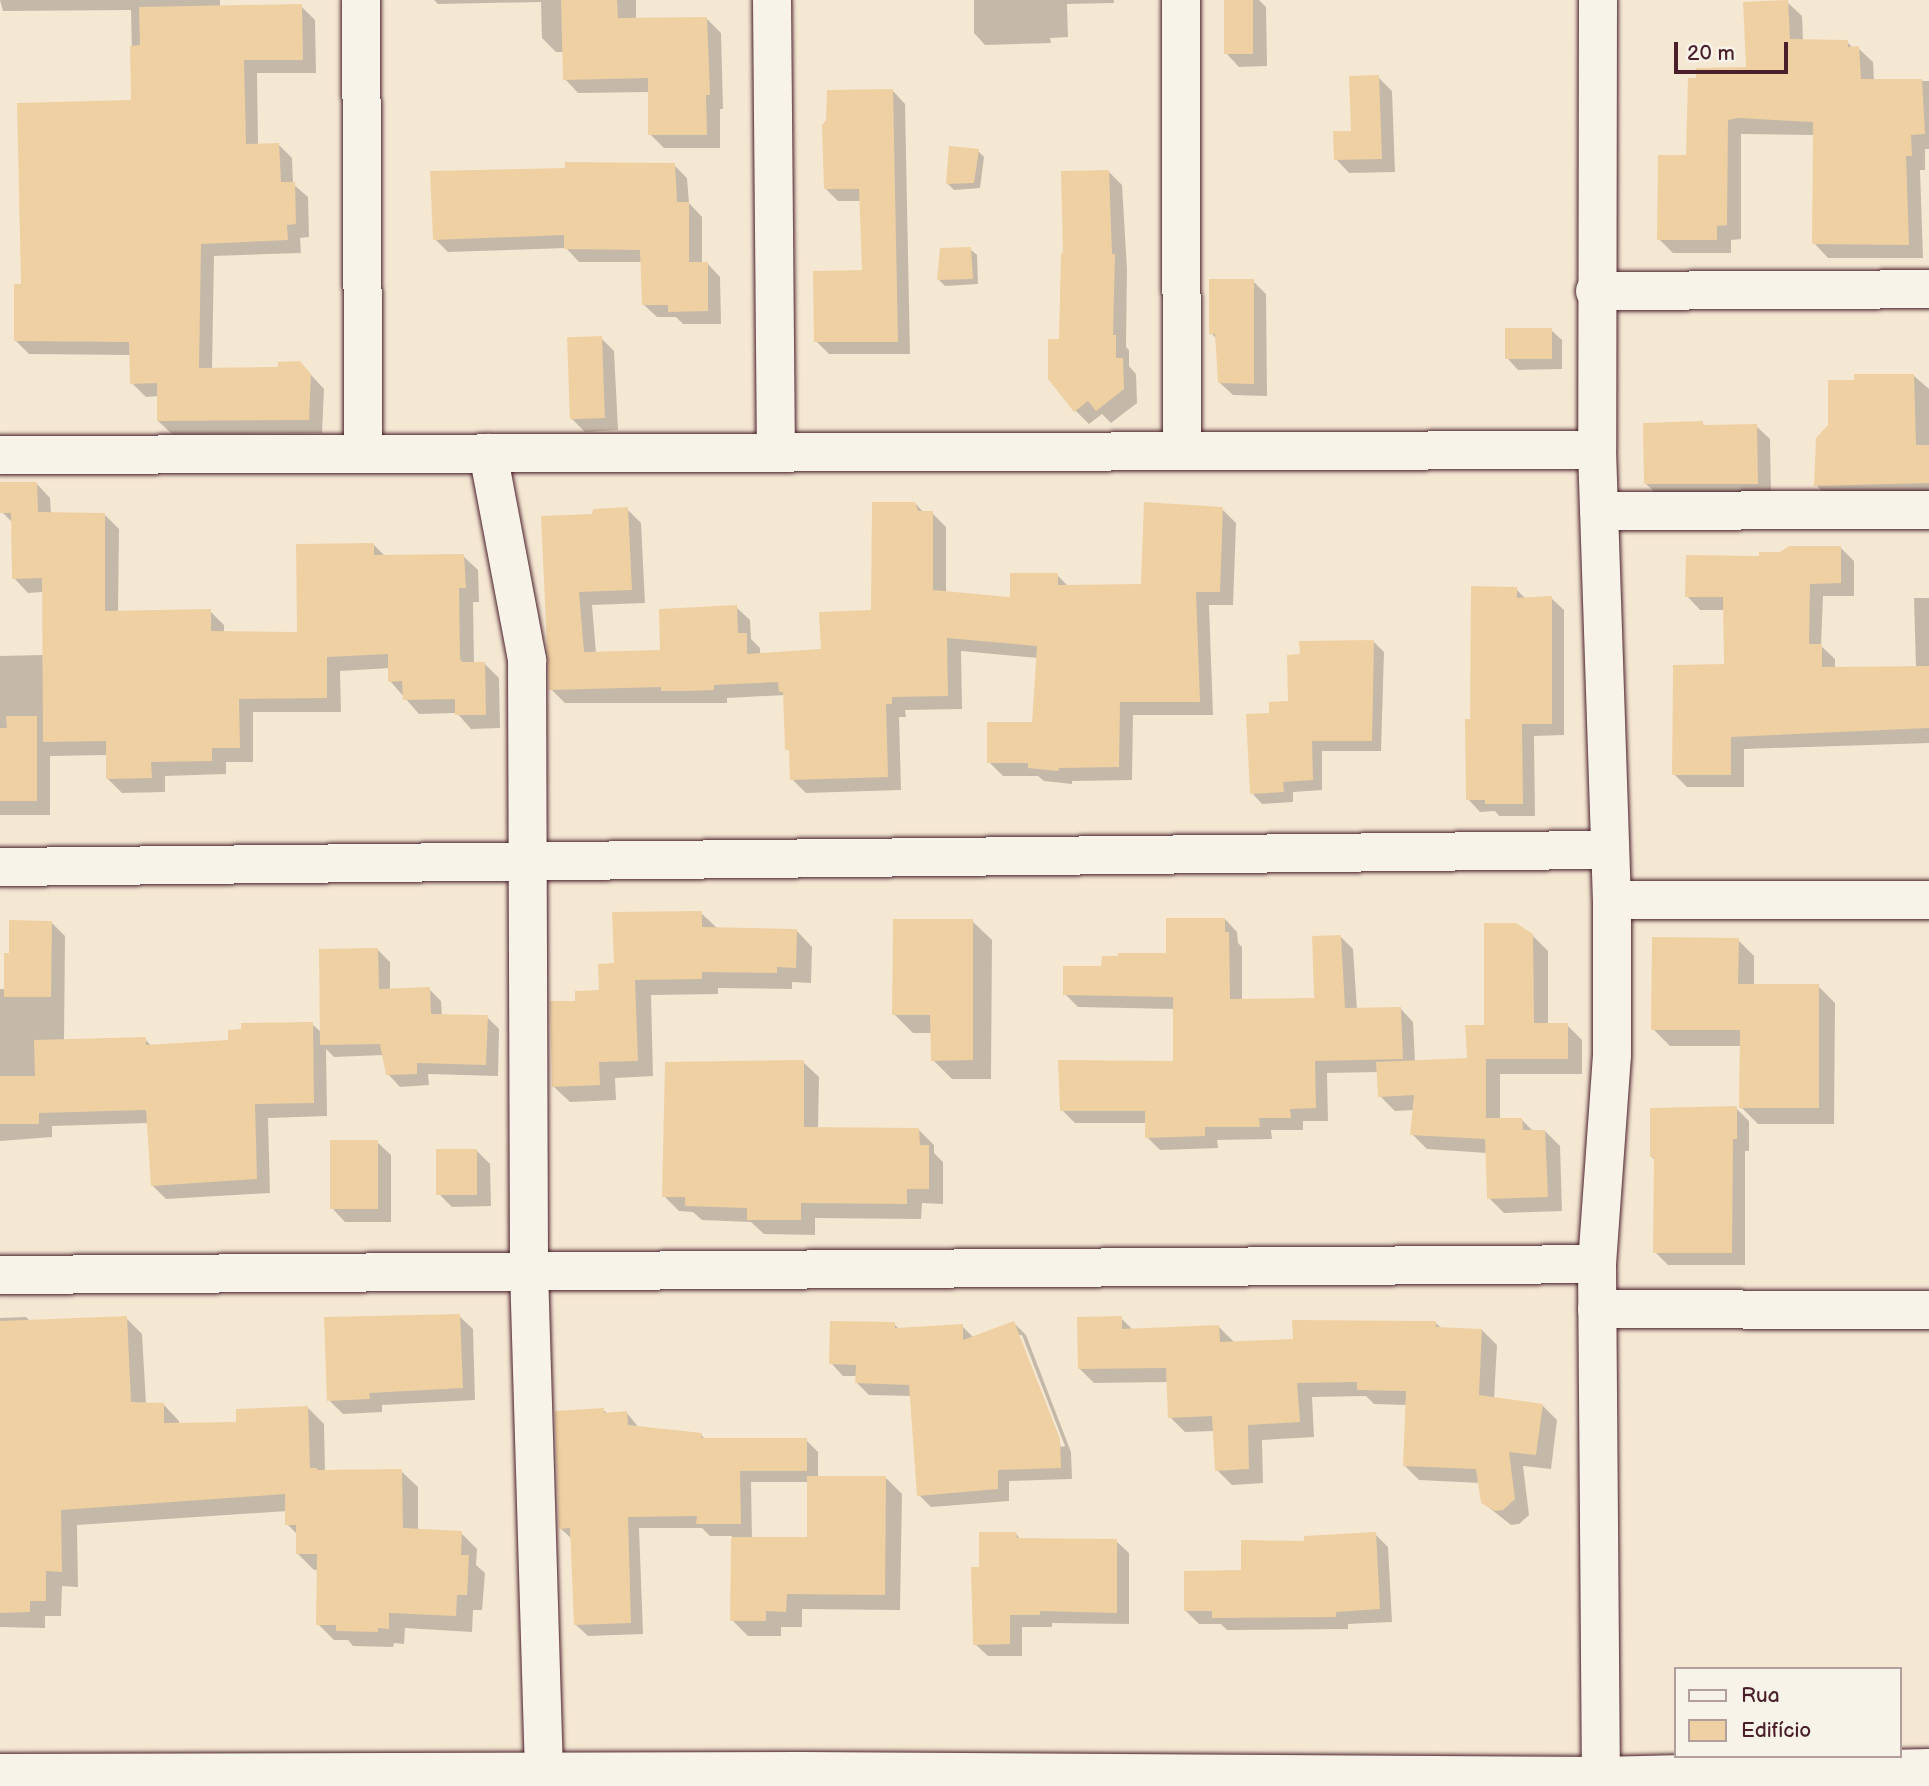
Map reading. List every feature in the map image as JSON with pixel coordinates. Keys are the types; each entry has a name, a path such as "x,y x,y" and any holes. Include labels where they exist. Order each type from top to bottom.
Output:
{"street":[{"path":"361,0 363,454"},
{"path":"772,0 776,452"},
{"path":"1181,0 1182,451"},
{"path":"1598,0 1595,291 1597,450 1608,850 1612,900 1612,1055 1597,1264 1601,1781"},
{"path":"1595,291 1929,289"},
{"path":"0,455 1597,450"},
{"path":"488,453 527,660 529,1270 544,1771"},
{"path":"1599,510 1929,510"},
{"path":"0,867 1608,850"},
{"path":"1612,900 1929,900"},
{"path":"0,1275 1597,1264"},
{"path":"1597,1309 1929,1310"},
{"path":"0,1773 544,1771 802,1779 1601,1781 1929,1768"}],"building":[{"path":"561,0 617,0 618,18 707,17 710,95 706,95 707,135 648,135 648,78 563,80"},
{"path":"1224,0 1253,0 1253,54 1224,54"},
{"path":"1788,0 1790,39 1848,40 1848,47 1859,46 1861,79 1922,79 1925,134 1911,135 1912,156 1906,156 1909,245 1812,244 1813,122 1738,118 1728,120 1727,225 1717,226 1717,240 1657,240 1658,155 1686,155 1688,78 1696,78 1696,68 1746,67 1743,2"},
{"path":"302,4 303,60 244,60 246,144 279,143 281,182 295,182 296,224 287,225 288,240 201,244 199,368 278,367 278,362 300,361 311,374 309,420 157,421 157,383 130,384 129,342 14,341 14,284 21,284 17,103 131,100 130,46 140,45 139,7"},
{"path":"1379,75 1382,159 1334,160 1333,131 1351,131 1349,76"},
{"path":"893,89 898,342 814,342 813,271 862,270 859,189 824,189 822,125 826,120 827,90"},
{"path":"949,146 979,149 974,183 946,184"},
{"path":"565,162 675,163 677,202 689,202 689,262 708,262 708,311 668,312 668,305 642,305 640,250 564,249 564,235 433,240 430,171 565,168"},
{"path":"1109,170 1112,254 1115,254 1113,335 1116,335 1116,358 1123,358 1124,389 1096,411 1088,401 1074,412 1048,379 1048,339 1059,339 1063,253 1061,171"},
{"path":"971,247 973,279 937,280 940,248"},
{"path":"1209,279 1254,279 1254,384 1218,383 1215,334 1209,334"},
{"path":"1505,328 1552,328 1552,359 1505,359"},
{"path":"602,336 605,418 570,419 567,337"},
{"path":"1854,374 1914,374 1916,445 1929,445 1929,483 1814,486 1816,438 1828,425 1828,380 1854,380"},
{"path":"1703,421 1703,425 1757,424 1758,484 1644,484 1643,423"},
{"path":"0,482 37,482 38,512 105,513 105,611 211,609 211,631 297,632 296,544 374,543 374,555 464,554 466,588 459,588 460,658 462,662 485,662 486,715 455,715 455,699 403,700 402,681 388,682 388,654 327,657 327,698 239,699 240,748 212,748 212,761 151,762 152,778 106,779 106,741 43,742 42,578 12,579 11,513 0,513"},
{"path":"872,502 915,502 918,511 933,511 933,590 1010,597 1010,573 1058,573 1058,585 1141,584 1144,502 1223,507 1220,592 1196,592 1200,702 1120,702 1119,767 1059,768 1058,771 1028,768 1028,763 987,763 987,722 1032,722 1037,646 947,638 948,696 892,697 892,704 886,704 888,777 790,780 789,750 785,750 783,692 779,692 778,682 714,685 714,690 661,691 661,687 549,690 541,516 592,514 593,509 628,507 632,590 579,592 584,652 660,650 659,609 737,605 738,633 747,633 747,654 821,649 819,612 871,610"},
{"path":"1789,546 1841,546 1841,583 1810,584 1809,644 1822,644 1822,667 1929,666 1929,728 1731,737 1731,775 1672,775 1673,665 1724,664 1723,597 1685,597 1686,555 1759,556 1759,552 1780,552"},
{"path":"1471,586 1517,587 1517,598 1552,596 1552,724 1522,724 1523,804 1485,804 1485,800 1466,800 1465,719 1470,719"},
{"path":"1374,640 1372,741 1312,741 1313,780 1283,782 1284,792 1250,794 1246,714 1269,713 1269,702 1288,701 1287,655 1300,654 1299,641"},
{"path":"6,716 37,716 37,801 0,801 0,728 7,728"},
{"path":"702,911 702,927 797,929 796,968 777,967 777,973 702,972 702,979 635,980 638,1061 599,1062 600,1085 552,1087 550,1001 575,1001 575,991 599,990 598,964 614,963 612,912"},
{"path":"1166,918 1225,918 1225,932 1229,932 1230,999 1314,998 1312,936 1341,935 1345,1008 1401,1007 1403,1059 1315,1061 1316,1108 1290,1109 1291,1118 1259,1118 1260,1127 1205,1127 1205,1136 1145,1138 1145,1111 1060,1111 1058,1060 1173,1061 1173,997 1063,995 1063,966 1101,966 1102,956 1118,956 1118,953 1166,953"},
{"path":"893,919 973,919 973,1060 931,1061 930,1015 892,1015"},
{"path":"9,920 52,921 51,997 4,997 4,953 9,953"},
{"path":"1484,923 1516,923 1533,934 1534,1023 1568,1023 1568,1059 1486,1059 1486,1118 1522,1118 1523,1130 1545,1130 1548,1197 1487,1199 1485,1139 1410,1135 1414,1095 1378,1097 1376,1062 1467,1058 1465,1025 1484,1025"},
{"path":"1652,937 1739,938 1738,984 1819,984 1819,1108 1739,1108 1740,1030 1651,1030"},
{"path":"378,948 379,989 430,987 431,1014 488,1015 486,1065 417,1063 417,1074 386,1075 380,1044 320,1045 319,949"},
{"path":"313,1022 314,1103 255,1104 257,1179 151,1186 146,1110 39,1113 39,1124 0,1124 0,1076 35,1076 34,1040 146,1037 146,1045 228,1040 228,1030 241,1029 241,1023"},
{"path":"804,1060 804,1127 919,1128 920,1145 929,1145 929,1189 907,1189 907,1204 801,1203 801,1220 747,1220 747,1208 685,1206 685,1197 662,1197 665,1062"},
{"path":"1737,1106 1737,1139 1733,1139 1732,1253 1653,1253 1654,1157 1650,1157 1650,1108"},
{"path":"330,1140 378,1140 378,1209 330,1209"},
{"path":"436,1149 477,1149 477,1195 436,1195"},
{"path":"460,1314 463,1388 369,1393 370,1399 327,1401 324,1317"},
{"path":"127,1316 131,1402 164,1403 164,1423 236,1422 236,1409 308,1406 310,1468 402,1469 403,1528 462,1531 461,1555 469,1555 467,1595 457,1595 456,1616 389,1613 389,1629 378,1628 378,1632 336,1631 336,1625 316,1625 317,1554 296,1554 296,1525 285,1525 285,1494 61,1510 62,1572 46,1571 46,1601 30,1601 30,1612 0,1613 0,1321"},
{"path":"1122,1316 1122,1329 1219,1325 1220,1342 1293,1339 1292,1320 1436,1321 1436,1327 1482,1329 1479,1395 1543,1404 1536,1455 1509,1452 1515,1499 1503,1510 1495,1511 1481,1503 1476,1469 1403,1466 1406,1391 1357,1390 1357,1382 1297,1383 1300,1422 1248,1425 1249,1469 1215,1471 1212,1416 1168,1418 1166,1368 1078,1369 1077,1317"},
{"path":"830,1321 895,1322 895,1328 963,1324 963,1340 1014,1321 1060,1439 1061,1468 998,1470 998,1489 917,1496 909,1385 855,1383 856,1365 829,1364"},
{"path":"604,1408 604,1413 627,1411 628,1425 702,1433 701,1438 807,1438 807,1471 740,1471 741,1524 696,1524 697,1516 628,1517 631,1623 574,1625 570,1528 559,1529 555,1411"},
{"path":"807,1476 886,1476 885,1595 787,1594 786,1612 766,1611 766,1621 730,1621 731,1537 807,1537"},
{"path":"979,1532 1016,1532 1017,1538 1117,1539 1117,1613 1040,1611 1040,1615 1010,1615 1010,1644 973,1645 971,1567 979,1567"},
{"path":"1376,1532 1380,1609 1336,1612 1336,1617 1212,1618 1212,1611 1184,1611 1184,1571 1241,1570 1241,1540 1304,1541 1304,1536"}]}
